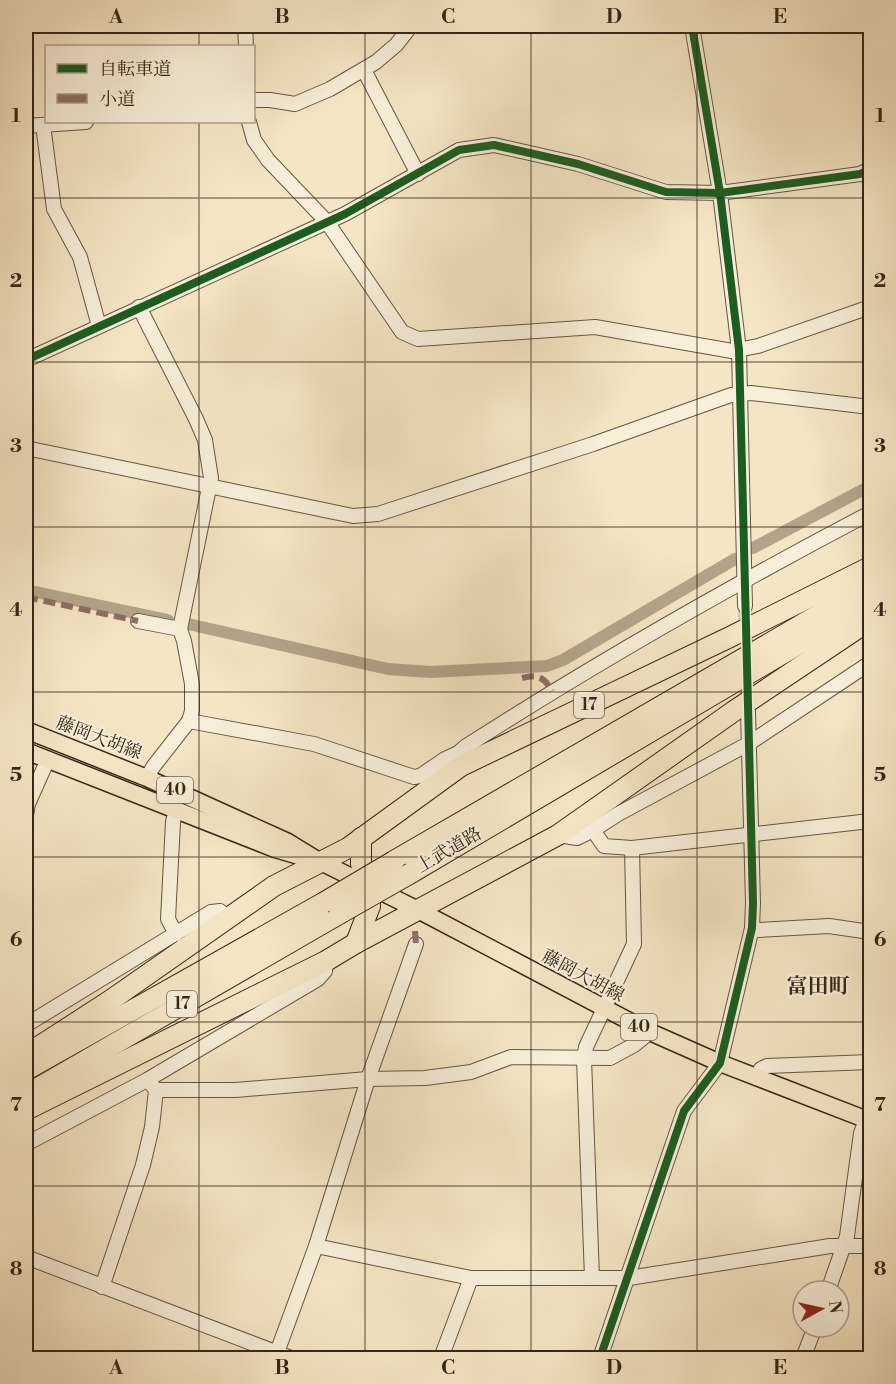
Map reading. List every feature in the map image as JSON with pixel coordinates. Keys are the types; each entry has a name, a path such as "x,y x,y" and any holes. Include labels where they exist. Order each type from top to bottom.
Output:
{"highway":[{"name":"17","path":"26,1055 274,886 348,848 460,760 730,637 870,567"},
{"name":"上武道路","path":"26,1095 331,909 394,861 870,585"},
{"name":"上武道路","path":"26,1070 331,909 411,873 870,602"},
{"name":"17","path":"26,1110 326,961 558,835 734,711 870,620"},
{"path":"356,943 369,913 370,886 361,864 361,838"}],"main road":[{"name":"藤岡大胡線","path":"26,730 147,778 288,842 319,861 418,910 650,1032 720,1064 868,1120"},
{"name":"藤岡大胡線","path":"26,751 275,849 319,861"}],"street":[{"path":"245,26 246,45"},
{"path":"255,100 295,104 330,89 364,70 396,45 411,26"},
{"path":"692,26 720,194 739,350 745,606"},
{"path":"364,70 417,174"},
{"path":"26,126 72,123"},
{"path":"249,123 254,140 268,159 327,222 402,332 418,339 595,327 720,350 739,350 758,346 870,307"},
{"path":"43,125 54,209 80,257 99,326"},
{"path":"26,360 345,214 459,150 494,145 578,164 666,192 720,194 860,174 870,169"},
{"path":"139,307 196,419 204,440 211,478 180,629 193,695 192,711 189,721 147,778"},
{"path":"26,448 352,516 378,514 739,394 751,393 870,407"},
{"path":"189,721 314,744 414,777 420,776 445,759 460,760 465,747 552,691 746,578 870,513"},
{"path":"138,621 180,629"},
{"path":"558,835 577,838 593,830 618,814 748,744 870,663"},
{"path":"600,1359 684,1111 720,1064 752,928 748,711"},
{"path":"26,815 28,804 48,759"},
{"path":"176,809 173,822 168,919 176,934"},
{"path":"593,830 604,846 632,848 870,821"},
{"path":"592,1278 584,1059 586,1047 634,944 632,848"},
{"path":"26,1025 211,912 220,911 228,918"},
{"path":"752,928 758,930 829,926 870,932"},
{"path":"276,1356 316,1246 368,1079 416,944"},
{"path":"26,1144 120,1094 152,1085 318,979 325,971 326,961"},
{"path":"67,999 74,1012"},
{"path":"152,1085 236,1090 368,1079 425,1078 471,1072 511,1058 610,1058 634,1045 650,1032"},
{"path":"756,1078 761,1069 767,1066 870,1062"},
{"path":"111,1076 120,1094"},
{"path":"102,1287 143,1165 152,1127 152,1085"},
{"path":"832,1279 845,1245 861,1133 868,1120"},
{"path":"316,1246 471,1278 629,1278 845,1245 870,1246"},
{"path":"26,1257 276,1356 291,1359"},
{"path":"441,1359 471,1278"},
{"path":"803,1359 810,1339"}],"waterway":[{"path":"753,548 870,486"},
{"path":"188,624 388,669 430,672 547,666 563,660 735,559"},
{"path":"26,590 168,620"}],"tunnel":[{"path":"745,606 748,706"}],"marked path":[{"path":"26,597 138,621"},
{"path":"522,678 532,676 540,678 552,691"},
{"path":"415,931 416,944"}],"cycle path":[{"path":"600,1358 684,1111 720,1063 752,928 739,350 720,193 692,26"},
{"path":"26,360 345,214 459,150 494,145 578,164 666,192 720,193 860,174 870,169"}],"district":[{"name":"富田町","path":"818,987"}]}
